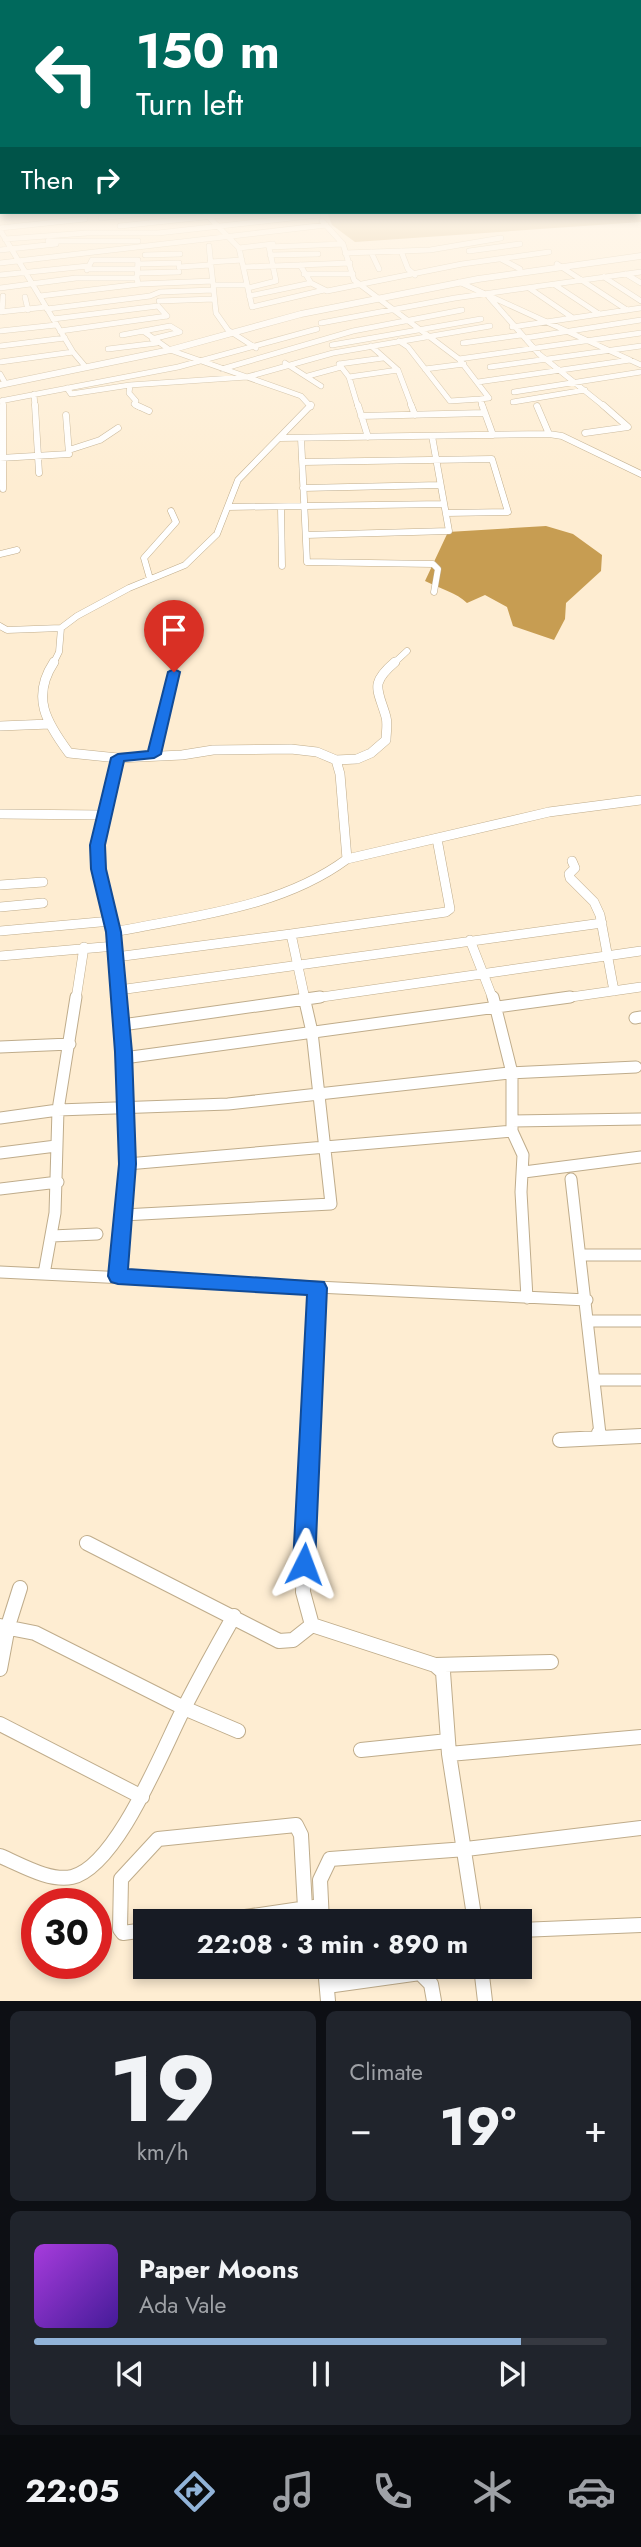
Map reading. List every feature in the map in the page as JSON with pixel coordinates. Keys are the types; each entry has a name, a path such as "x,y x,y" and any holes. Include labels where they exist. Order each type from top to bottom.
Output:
{"main road":[{"path":"1,380 57,374 361,301"},
{"path":"1,380 167,349"}],"street":[{"path":"26,301 28,310"},
{"path":"43,301 73,352 84,365"},
{"path":"1,312 104,301"},
{"path":"215,301 216,313 230,331 321,386"},
{"path":"250,301 252,307 277,301"},
{"path":"382,301 430,335 461,362 489,398 450,401 399,341"},
{"path":"3,489 1,400 199,361 319,326 441,301"},
{"path":"492,301 512,327 547,360 573,383 608,407 628,427 585,433"},
{"path":"497,301 641,365"},
{"path":"549,301 573,318"},
{"path":"579,301 598,314"},
{"path":"613,301 641,320"},
{"path":"0,331 167,316 158,306 57,325"},
{"path":"512,327 641,308"},
{"path":"221,369 353,331 463,310"},
{"path":"12,317 18,329"},
{"path":"332,345 481,318"},
{"path":"463,343 566,332 641,320"},
{"path":"108,349 154,341 180,332 172,326 122,335"},
{"path":"57,374 71,394 130,385 247,377 371,346 490,326"},
{"path":"2,630 61,628 77,616 150,579 185,565 216,534 238,480 312,406 301,396 167,349 143,331"},
{"path":"425,369 641,332"},
{"path":"0,346 65,338"},
{"path":"371,346 398,370 415,415"},
{"path":"490,367 641,346"},
{"path":"0,362 73,352"},
{"path":"368,437 349,377 339,364 383,358"},
{"path":"478,382 641,358"},
{"path":"308,376 341,367"},
{"path":"349,377 398,370"},
{"path":"514,392 641,372"},
{"path":"130,385 129,393 136,401 134,404 149,411"},
{"path":"513,402 585,390"},
{"path":"34,394 39,473"},
{"path":"480,399 493,435"},
{"path":"537,406 549,434"},
{"path":"361,416 485,413"},
{"path":"66,415 69,450"},
{"path":"1,458 69,453 69,450 100,440 118,428"},
{"path":"280,438 549,434 562,436 641,474"},
{"path":"306,535 450,530 432,436"},
{"path":"302,438 309,564 436,565 438,573 434,592"},
{"path":"303,462 492,459 508,512 446,513"},
{"path":"303,488 440,485"},
{"path":"228,507 444,504"},
{"path":"281,507 282,566"},
{"path":"150,579 144,558 177,522 171,511"},
{"path":"0,554 17,550"},
{"path":"61,628 59,654 49,668 41,690 50,723 69,753 118,758 154,754 182,755 213,750 291,750 317,752 336,760 357,759 386,740 387,720 376,690 382,674 407,651"},
{"path":"154,754 174,672"},
{"path":"0,726 50,723"},
{"path":"118,758 97,845 99,869 115,946 124,1058 127,1164 118,1276"},
{"path":"336,760 340,774 347,859"},
{"path":"0,931 112,927 241,906 334,872 347,859 550,813 641,800"},
{"path":"0,814 103,815"},
{"path":"116,957 446,912 450,909 437,839"},
{"path":"572,861 575,868 569,874 570,878 594,902 601,923 614,991"},
{"path":"0,885 43,882"},
{"path":"0,907 43,903"},
{"path":"119,990 601,923"},
{"path":"123,1215 331,1204 312,1032 291,934"},
{"path":"470,940 497,1008 512,1073 512,1126 522,1148 524,1172 521,1192 527,1298"},
{"path":"0,956 115,946"},
{"path":"44,1274 52,1236 58,1182 58,1110 84,947"},
{"path":"122,1025 641,951"},
{"path":"124,1058 641,987"},
{"path":"0,1047 70,1044"},
{"path":"0,1118 58,1110 126,1112 317,1096 512,1073 636,1067"},
{"path":"127,1164 512,1126 641,1119"},
{"path":"0,1153 56,1146"},
{"path":"524,1172 641,1157"},
{"path":"571,1179 582,1255 600,1438"},
{"path":"0,1189 58,1182"},
{"path":"52,1236 97,1234"},
{"path":"582,1255 641,1255"},
{"path":"0,1272 587,1300"},
{"path":"312,1625 303,1592 317,1288"},
{"path":"588,1321 641,1321"},
{"path":"595,1380 641,1380"},
{"path":"560,1440 641,1436"},
{"path":"87,1543 279,1641 287,1642 302,1636 312,1625"},
{"path":"0,1669 4,1626 20,1588"},
{"path":"0,1856 60,1877 74,1876 96,1864 142,1797 184,1708 234,1616"},
{"path":"312,1625 435,1665 551,1662"},
{"path":"4,1626 35,1633 184,1708 238,1731"},
{"path":"435,1665 443,1672 446,1682 448,1748 473,1909"},
{"path":"0,1724 142,1797"},
{"path":"361,1751 641,1737"},
{"path":"133,1932 123,1933 120,1929 122,1874 158,1839 296,1825 301,1835 315,1909"},
{"path":"316,1909 323,1866 330,1859 466,1849 641,1828"},
{"path":"532,1930 641,1925"},
{"path":"327,1993 420,1973 427,1977 433,1987 434,2001"},
{"path":"482,1979 485,2001"}],"shaded area":[{"path":"546,526 573,534 602,555 601,571 566,603 565,619 554,640 513,626 507,607 485,595 467,603 453,593 425,581 448,532"}],"route":[{"path":"174,672 154,754 118,758 97,845 99,869 114,932 124,1052 127,1164 118,1276 317,1288 304,1564"}]}
